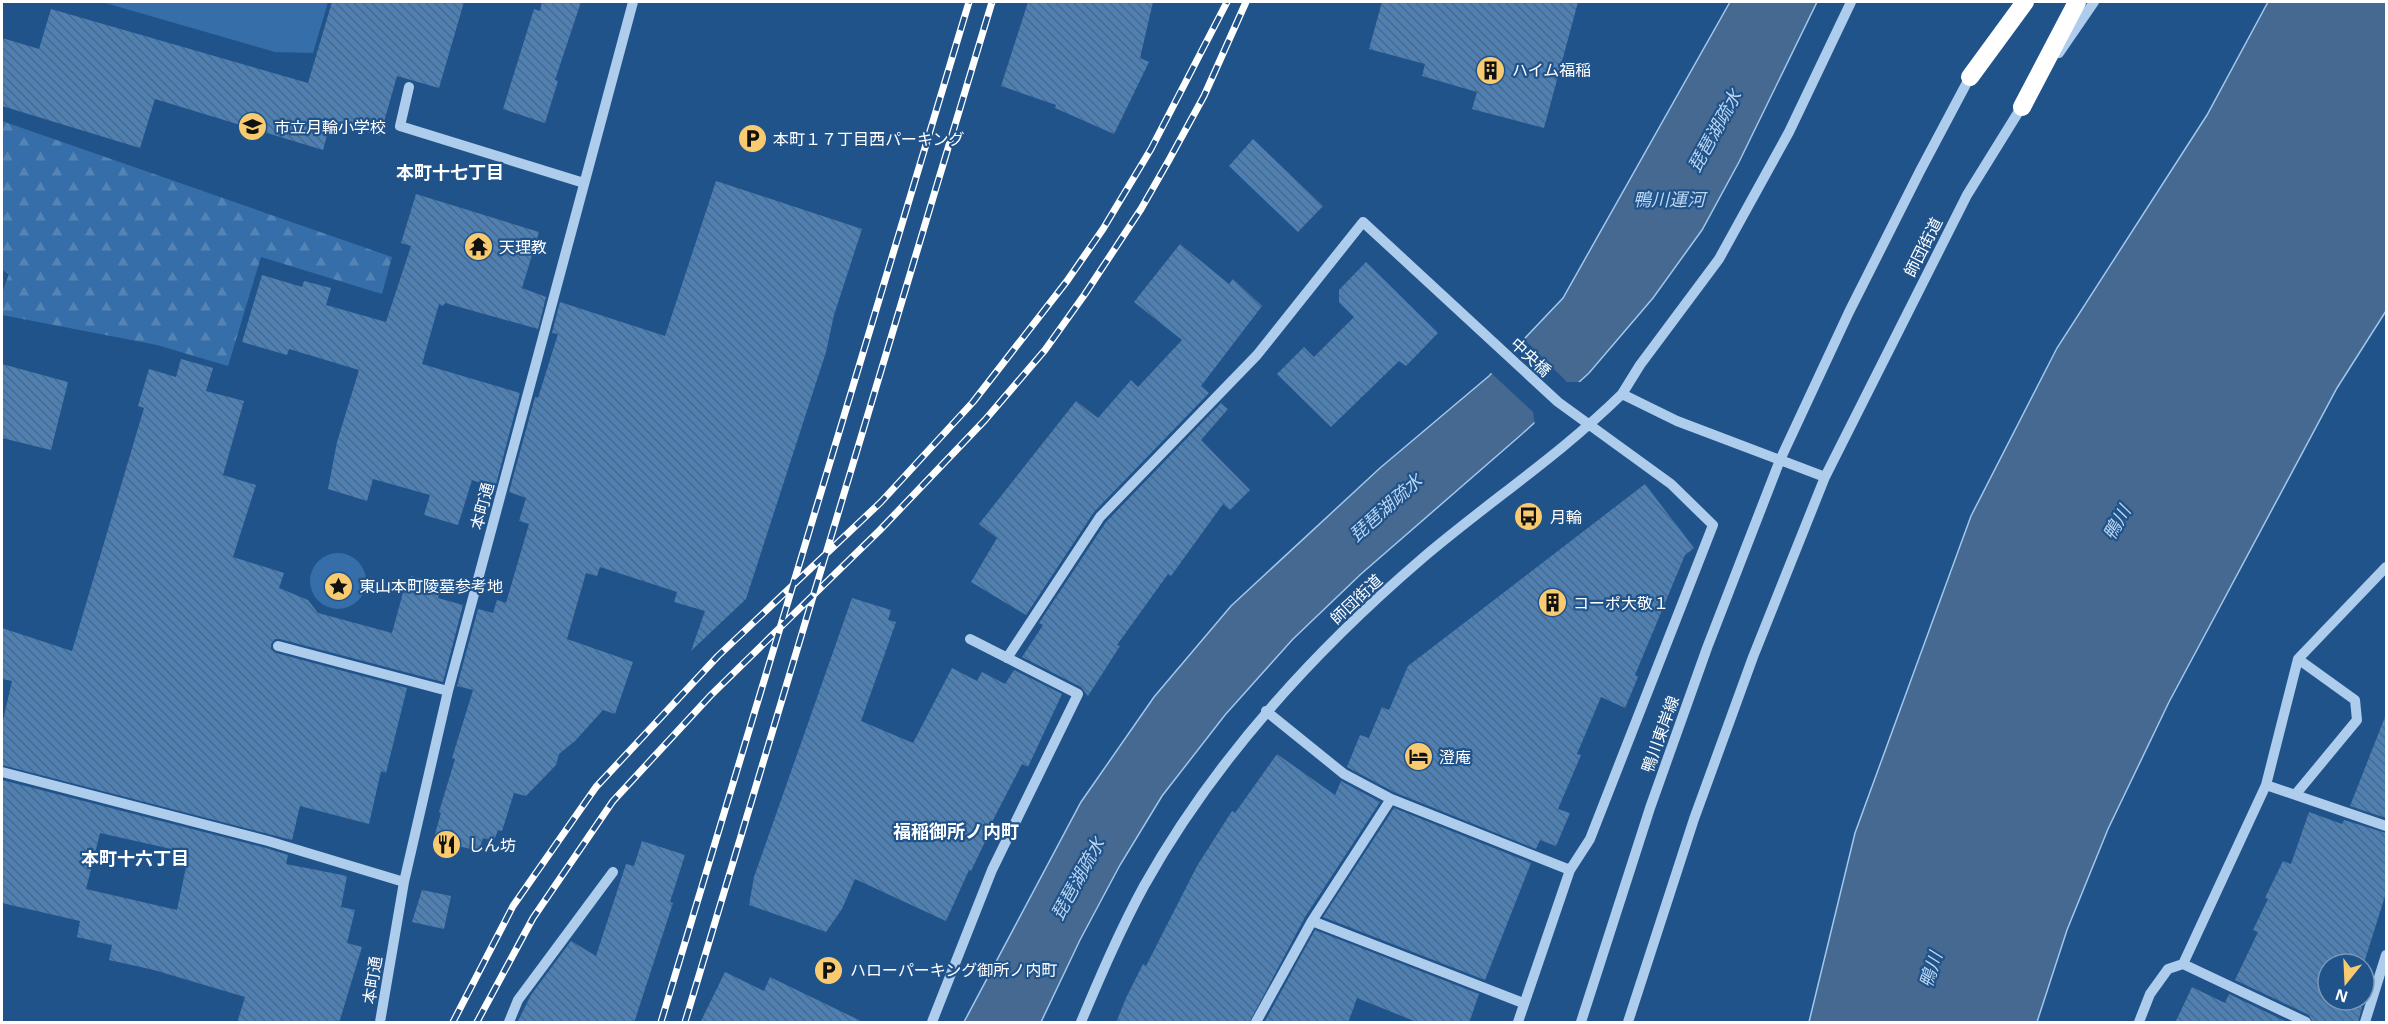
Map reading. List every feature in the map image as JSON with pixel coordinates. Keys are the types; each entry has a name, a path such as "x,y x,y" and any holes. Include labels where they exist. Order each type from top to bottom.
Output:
{"highway":[{"path":"1970,77 2025,2"},
{"path":"2022,106 2077,2"}],"street":[{"name":"本町通","path":"380,1023 404,882 448,691 633,2"},
{"name":"師団街道","path":"1081,1023 1144,887 1204,791 1266,711 1347,626 1426,555 1589,426 1622,394 1724,249 1789,132 1851,2"},
{"path":"1780,460 1854,302 1970,77 2014,2"},
{"name":"師団街道","path":"1825,477 1967,195 2022,106 2094,2"},
{"path":"409,87 400,126 584,183"},
{"name":"中央橋","path":"1007,658 1100,517 1257,355 1363,222 1558,402 1671,484 1713,525 1590,839 1570,870"},
{"path":"1622,394 1677,421 1825,477 1753,657 1698,808 1628,1023"},
{"name":"鴨川東岸線","path":"1581,1023 1653,797 1707,648 1780,460"},
{"path":"2183,964 2266,785 2298,659 2386,567"},
{"path":"932,1023 992,870 1078,694 970,639"},
{"path":"278,646 448,691"},
{"path":"2295,795 2357,720 2355,700 2298,659"},
{"path":"1266,711 1344,774 1390,799 1570,870 1518,1023"},
{"path":"2,772 267,841 404,882"},
{"path":"2266,785 2386,826"},
{"path":"1256,1023 1312,921 1390,799"},
{"path":"509,1023 518,1000 613,872"},
{"path":"1312,921 1523,1003"},
{"path":"2365,1023 2386,955"},
{"path":"2139,1023 2150,994 2168,969 2183,964 2306,1023"}],"green space":[{"path":"102,2 328,2 313,53 275,52"},
{"path":"2,121 392,257 382,294 261,257 228,366 157,345 2,315 2,293 9,274 2,270"},
{"name":"東山本町陵墓参考地","path":"332,553 344,553 354,557 362,565 366,581 362,597 354,605 344,609 332,609 322,605 314,597 310,587 310,575 314,565 322,557"}],"water":[{"name":"鴨川運河","path":"1730,2 1817,2 1739,162 1702,230 1653,298 1589,373 1361,574 1293,639 1225,715 1162,796 1120,865 1080,940 1041,1022 964,1022 1081,802 1154,697 1231,606 1380,468 1489,376 1563,298"},
{"name":"鴨川","path":"2268,2 2386,2 2386,311 2337,388 2169,702 2108,829 2067,930 2037,1022 1809,1022 1855,833 1971,516 2057,348 2207,115"}],"pier":[{"path":"1522,337 1567,382 1584,382 1535,426 1533,412 1489,371"}],"building":[{"path":"332,2 464,2 439,88 397,76 380,136 331,121 323,150 155,99 140,148 2,106 2,38 39,49 51,9 308,83"},
{"path":"542,2 581,2 555,80 558,81 545,123 503,109 534,9 540,11"},
{"path":"1028,2 1153,2 1140,58 1149,62 1114,134 1055,108 1056,105 1001,86"},
{"name":"ハイム福稲","path":"1382,2 1578,2 1544,128 1472,109 1477,92 1422,76 1425,64 1369,49"},
{"path":"1253,139 1323,206 1298,232 1229,166"},
{"path":"716,181 862,229 834,315 826,352 746,599 691,651 705,611 674,602 677,592 600,567 597,576 586,573 567,639 633,662 615,714 603,710 575,741 559,754 556,765 526,796 514,793 502,831 498,830 494,841 483,838 479,851 438,841 440,836 435,834 441,813 439,812 455,759 452,758 473,690 457,686 478,609 493,613 497,600 506,603 529,524 519,521 526,498 509,492 535,397 538,398 558,334 552,333 560,302 665,336"},
{"path":"416,194 539,232 522,288 546,297 538,329 445,303 443,306 439,304 422,364 520,393 495,488 472,480 458,525 424,515 430,495 373,479 367,501 328,489 337,442 359,370 289,349 287,355 242,342 262,275 302,287 304,281 331,288 326,305 386,322 411,246 401,243"},
{"path":"1180,244 1229,284 1233,279 1262,306 1201,386 1209,393 1094,512 1026,615 971,582 997,538 979,524 1076,401 1098,418 1131,380 1138,387 1182,340 1134,302"},
{"path":"1366,262 1438,333 1406,366 1399,361 1331,427 1277,374 1304,347 1314,357 1354,317 1339,302 1339,290"},
{"path":"181,359 213,368 206,391 244,401 223,475 256,485 233,557 284,573 279,588 308,600 318,613 392,633 404,589 407,590 411,576 442,584 438,598 463,605 443,682 280,639 275,639 271,644 271,649 276,653 407,688 386,773 381,771 369,824 300,806 292,840 2,765 2,725 12,681 2,679 2,628 72,651 144,408 138,406 149,369 176,377"},
{"path":"2,364 68,382 51,450 2,438"},
{"path":"1221,403 1228,409 1201,440 1250,490 1230,510 1223,504 1171,576 1168,574 1117,645 1120,646 1088,696 1081,687 1022,657 1043,625 1039,623 1106,522"},
{"path":"1645,484 1694,548 1685,555 1635,675 1638,677 1625,708 1601,697 1577,754 1581,755 1558,809 1570,813 1556,846 1540,840 1536,849 1394,792 1347,767 1360,735 1369,738 1382,707 1389,710 1408,666"},
{"path":"852,598 891,610 888,620 896,622 861,721 913,743 952,668 977,681 982,672 1005,684 1014,670 1062,694 1028,767 1022,764 992,822 994,823 946,921 855,879 842,909 826,932 749,905 754,877"},
{"path":"2386,718 2386,818 2350,806"},
{"path":"1277,754 1335,795 1341,781 1380,802 1305,917 1249,1023 1116,1023 1143,964 1146,966 1197,866 1232,811 1235,813"},
{"path":"2,780 266,848 288,855 286,864 347,876 341,907 355,910 347,943 362,947 339,1023 237,1023 245,997 154,970 109,960 112,945 77,937 80,921 2,903","holes":["100,833 189,853 177,910 86,889"]},
{"path":"1394,808 1531,863 1485,980 1323,917"},
{"path":"2309,812 2342,824 2344,820 2386,833 2386,893 2367,952 2316,952 2316,1012 2361,1012 2358,1023 2313,1023 2309,1015 2235,980 2258,932 2253,930 2268,899 2265,898 2283,861 2291,864"},
{"path":"642,841 685,855 670,902 673,903 634,1023 517,1023 531,995 571,941 596,956 626,864 634,866"},
{"path":"422,890 451,896 444,929 412,922"},
{"path":"1315,930 1479,994 1469,1023 1419,1023 1357,998 1348,1023 1264,1023"},
{"path":"725,972 764,991 770,977 865,1023 700,1023"},
{"path":"2192,987 2225,1003 2229,994 2289,1023 2175,1023"}],"railway":[{"path":"661,1022 969,2"},
{"path":"685,1022 992,2"},
{"path":"453,1022 513,906 596,787 718,656 881,502 973,402 1067,281 1103,229 1151,149 1227,2"},
{"path":"477,1022 533,918 613,801 710,696 880,530 985,420 1045,350 1141,209 1204,96 1246,2"}],"place":[{"name":"ハイム福稲","path":"1491,70"},
{"name":"市立月輪小学校","path":"253,127"},
{"name":"本町１７丁目西パーキング","path":"752,139"},
{"name":"天理教","path":"478,247"},
{"name":"月輪","path":"1529,517"},
{"name":"東山本町陵墓参考地","path":"338,586"},
{"name":"コーポ大敬１","path":"1552,603"},
{"name":"澄庵","path":"1418,757"},
{"name":"しん坊","path":"447,845"},
{"name":"ハローパーキング御所ノ内町","path":"829,970"}],"district":[{"name":"本町十七丁目","path":"450,173"},
{"name":"福稲御所ノ内町","path":"956,832"},
{"name":"本町十六丁目","path":"135,859"}],"water label":[{"name":"琵琶湖疏水","path":"1715,131"},
{"name":"琵琶湖疏水","path":"1386,508"},
{"name":"琵琶湖疏水","path":"1078,879"}]}
